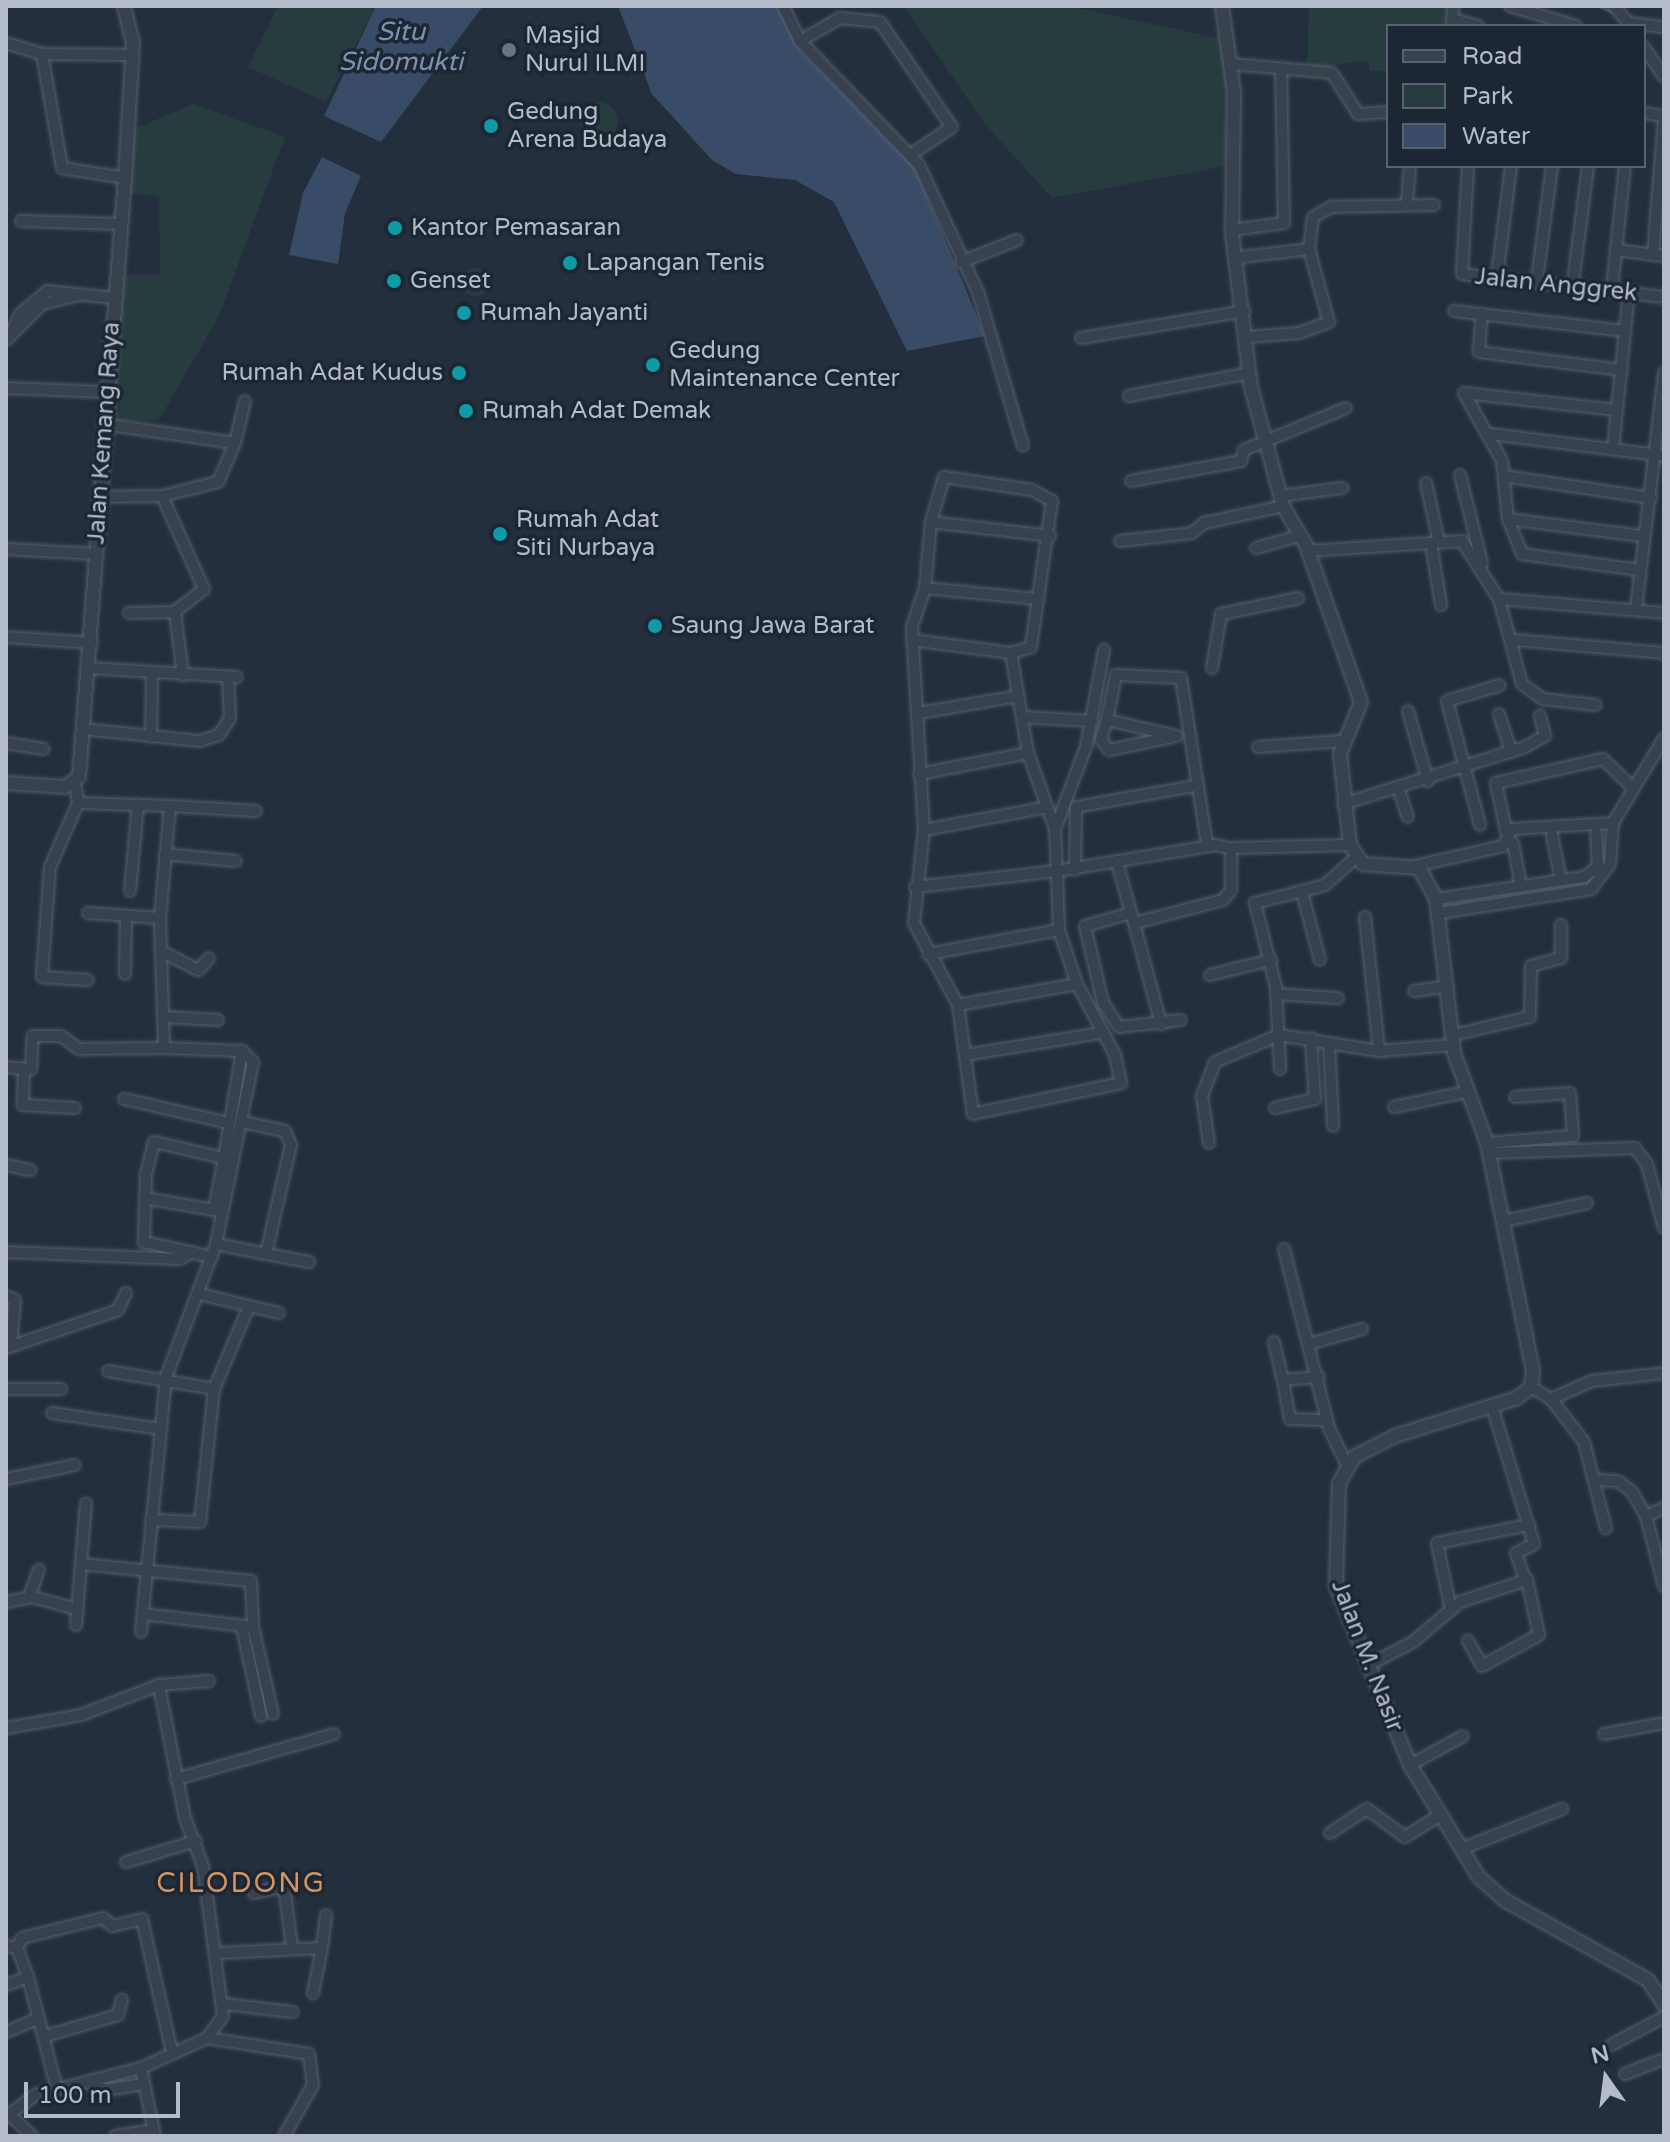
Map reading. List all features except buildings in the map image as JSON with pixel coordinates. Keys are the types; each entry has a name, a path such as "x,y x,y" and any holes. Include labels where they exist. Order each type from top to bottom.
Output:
{"street":[{"path":"783,6 800,41 913,153 961,262 978,292 1023,446"},
{"path":"1222,6 1232,64 1234,258 1245,311 1250,373 1282,501 1307,551 1361,702 1342,741 1343,804 1355,858 1372,867 1415,866 1503,846 1506,831 1496,783 1599,760 1632,788"},
{"path":"1452,22 1453,6"},
{"path":"1510,6 1569,24"},
{"path":"1614,6 1630,24"},
{"name":"Jalan Kemang Raya","path":"75,783 92,643 103,424 125,178 132,55 125,10"},
{"path":"800,41 840,18 875,17 952,127 913,153"},
{"path":"6,43 42,54 132,55"},
{"path":"1646,50 1662,77"},
{"path":"42,54 62,168 125,178"},
{"path":"1232,64 1332,73 1358,114 1386,112"},
{"path":"1232,230 1284,223 1281,70"},
{"path":"1616,250 1658,256 1664,117 1647,114"},
{"path":"1407,201 1410,168"},
{"name":"Jalan Anggrek","path":"1468,168 1461,272 1573,283 1664,297"},
{"path":"1497,276 1511,168"},
{"path":"1537,280 1552,168"},
{"path":"1573,283 1588,168"},
{"path":"1612,289 1625,168"},
{"path":"1247,337 1299,333 1329,322 1309,249 1313,217 1331,207 1407,201 1434,205"},
{"path":"21,221 121,224"},
{"path":"961,262 1017,240"},
{"path":"1234,258 1309,249"},
{"path":"8,339 38,301 59,289 79,295 114,298"},
{"path":"1613,449 1629,292"},
{"path":"1081,338 1245,311"},
{"path":"1454,311 1625,331"},
{"path":"1482,314 1479,352 1622,370"},
{"path":"1129,396 1250,373"},
{"path":"1636,609 1642,536 1660,456 1664,373"},
{"path":"6,388 106,392"},
{"path":"1616,410 1466,391 1491,434 1504,476 1508,519 1523,555 1639,570"},
{"path":"98,497 162,496 218,482 235,443 245,401"},
{"path":"1131,481 1241,461 1244,450 1346,408"},
{"path":"103,424 235,443"},
{"path":"1491,434 1660,456"},
{"path":"1460,475 1479,561"},
{"path":"1504,476 1651,498"},
{"path":"912,640 1011,653 1030,649 1050,536 1049,497 944,477 931,522 925,588 912,640 924,830 915,887 914,923 958,1005 967,1101 980,1117 1117,1086 1122,1077 1077,984 1059,930 1055,829 1092,721 1104,650"},
{"path":"1426,483 1441,605"},
{"path":"1120,541 1192,533 1204,523 1342,488"},
{"path":"129,613 175,612 204,589 162,496"},
{"path":"1508,519 1642,536"},
{"path":"931,522 1050,536"},
{"path":"1256,548 1299,536"},
{"path":"1307,551 1462,541 1479,561 1499,599 1515,640 1529,692 1596,705"},
{"path":"6,549 96,554"},
{"path":"925,588 1038,599"},
{"path":"1212,668 1221,614 1298,598"},
{"path":"1499,599 1664,613"},
{"path":"175,612 183,675"},
{"path":"6,637 92,643"},
{"path":"1515,640 1664,653"},
{"path":"1011,653 1028,753 1043,808 1055,829"},
{"path":"83,729 151,737 219,735 230,718 233,677 152,675 89,668"},
{"path":"151,737 152,675"},
{"path":"1182,735 1109,750 1101,740 1116,675 1181,678 1182,735 1207,844"},
{"path":"1480,825 1447,701 1500,685"},
{"path":"919,713 1018,696"},
{"path":"1408,711 1428,781"},
{"path":"1499,714 1511,752"},
{"path":"1343,804 1399,790 1511,752 1545,736 1540,716"},
{"path":"1022,717 1092,721"},
{"path":"1107,720 1182,735"},
{"path":"1440,913 1591,889 1610,864 1613,823 1664,738"},
{"path":"1258,747 1342,741"},
{"path":"6,743 44,749"},
{"path":"919,774 1028,753"},
{"path":"6,783 75,783 78,803 50,867 42,977 88,980"},
{"path":"1075,870 1076,807 1194,786"},
{"path":"1399,790 1408,817"},
{"path":"78,803 256,811"},
{"path":"130,891 138,804"},
{"path":"164,1048 160,918 170,806"},
{"path":"924,830 1043,808"},
{"path":"1506,831 1613,823"},
{"path":"1436,899 1561,880 1598,867 1596,833"},
{"path":"1552,835 1561,880"},
{"path":"1513,843 1521,886"},
{"path":"915,887 1075,870 1207,844 1231,848 1350,845"},
{"path":"1181,1020 1119,1027 1088,958 1085,926 1223,900 1231,890 1231,848"},
{"path":"165,854 236,861"},
{"path":"1280,1069 1271,960 1255,903 1302,892 1336,879 1355,858"},
{"path":"1117,862 1161,1024"},
{"path":"1415,866 1436,899 1440,913 1453,1040 1466,1092 1488,1148 1504,1221 1531,1387 1551,1399 1584,1442 1606,1528"},
{"path":"1302,892 1320,960"},
{"path":"88,913 126,919 160,918"},
{"path":"1365,917 1379,1051"},
{"path":"125,974 126,919"},
{"path":"1209,1143 1201,1109 1209,1067 1279,1035 1379,1051 1453,1040 1530,1017 1531,966 1561,958 1561,925"},
{"path":"928,954 1059,930"},
{"path":"161,951 198,970 209,958"},
{"path":"1210,975 1271,960"},
{"path":"958,1005 1077,984"},
{"path":"1414,991 1448,986"},
{"path":"1276,994 1338,998"},
{"path":"164,1017 218,1020"},
{"path":"965,1055 1101,1033"},
{"path":"6,1067 31,1069 33,1036 111,1052 164,1048 242,1051 253,1062 216,1244 166,1377 141,1632"},
{"path":"1275,1108 1315,1099 1311,1038"},
{"path":"1329,1043 1333,1126"},
{"path":"145,1198 214,1210 242,1051"},
{"path":"24,1069 23,1105 75,1108"},
{"path":"1394,1107 1466,1092"},
{"path":"1488,1148 1573,1136 1570,1093 1515,1097"},
{"path":"124,1099 229,1123"},
{"path":"242,1122 285,1131 291,1145 266,1254"},
{"path":"212,1257 144,1242 145,1198 154,1142 224,1158"},
{"path":"1488,1148 1635,1148 1647,1164 1664,1228"},
{"path":"6,1165 30,1170"},
{"path":"1504,1221 1587,1203"},
{"path":"216,1244 309,1262"},
{"path":"1284,1249 1312,1343 1327,1420 1347,1465 1383,1441 1492,1406 1531,1387"},
{"path":"6,1252 180,1259 191,1252"},
{"path":"6,1296 15,1300 8,1347 123,1308 126,1293"},
{"path":"199,1294 279,1313"},
{"path":"151,1520 200,1522 214,1389 249,1306"},
{"path":"1312,1343 1362,1329"},
{"path":"1274,1342 1290,1419 1327,1420"},
{"path":"108,1371 166,1377 214,1389"},
{"path":"1551,1399 1601,1379 1664,1373"},
{"path":"1283,1380 1319,1377"},
{"path":"6,1389 61,1389"},
{"path":"1468,1641 1482,1666 1539,1635 1516,1553 1534,1544 1492,1406"},
{"path":"52,1413 160,1429"},
{"path":"6,1479 75,1465"},
{"name":"Jalan M. Nasir","path":"1347,1465 1339,1483 1334,1570 1367,1666 1410,1765 1461,1849 1496,1893 1648,1980 1664,2005"},
{"path":"1596,1480 1625,1484 1646,1516 1664,1586"},
{"path":"76,1625 86,1503"},
{"path":"1646,1516 1664,1508"},
{"path":"1451,1610 1437,1543 1529,1525"},
{"path":"81,1564 146,1567 251,1581 247,1627 261,1716"},
{"path":"29,1597 39,1570"},
{"path":"1367,1666 1413,1642 1451,1610 1525,1579"},
{"path":"6,1602 29,1597 77,1609"},
{"path":"143,1614 247,1627"},
{"path":"247,1627 273,1714"},
{"path":"6,1728 81,1715 159,1685 209,1681"},
{"path":"159,1685 176,1779 196,1841 220,1953 224,2004 207,2038"},
{"path":"1604,1734 1664,1723"},
{"path":"176,1779 334,1734"},
{"path":"1410,1765 1463,1736"},
{"path":"1330,1833 1367,1809 1405,1837 1440,1815"},
{"path":"1461,1849 1562,1809"},
{"path":"126,1862 196,1841"},
{"path":"254,1893 289,1885 292,1947"},
{"path":"313,1993 326,1915"},
{"path":"57,2090 28,1977 12,1947 22,1938 103,1918 111,1926 143,1920 171,2048"},
{"path":"220,1953 292,1947 322,1948"},
{"path":"6,1985 28,1977"},
{"path":"45,2036 118,2015 122,1999"},
{"path":"224,2004 293,2012"},
{"path":"1611,2045 1664,2017"},
{"path":"6,2032 39,2018"},
{"path":"32,2136 8,2116 29,2098 141,2068 171,2048 207,2038 309,2054 313,2085 284,2136"},
{"path":"1625,2074 1664,2059"},
{"path":"115,2136 154,2133 141,2068"},
{"path":"89,2083 106,2090 144,2084"}],"green space":[{"path":"278,6 376,6 326,102 248,67"},
{"path":"904,6 1069,6 1226,40 1226,166 1052,198 984,123"},
{"path":"1309,6 1451,6 1449,24 1386,24 1386,71 1369,71 1369,62 1360,61 1307,70"},
{"path":"599,102 612,108 618,121 612,134 599,140 586,134 580,121 586,108"},
{"path":"193,104 285,137 219,316 159,420 109,422 120,275 160,275 159,197 124,192 132,130"},
{"path":"475,268 485,272 489,282 485,292 475,296 465,292 461,282 465,272"}],"water":[{"name":"Situ Sidomukti","path":"376,6 483,6 381,142 324,116"},
{"path":"618,6 777,6 802,53 912,160 985,336 907,351 834,202 795,180 736,174 712,160 652,94"},
{"path":"322,157 361,176 345,213 338,264 289,255 303,193"}],"waterway":[{"path":"1598,6 1614,12"}],"place":[{"name":"Masjid Nurul ILMI","path":"509,50"},
{"name":"Gedung Arena Budaya","path":"491,126"},
{"name":"Kantor Pemasaran","path":"395,228"},
{"name":"Lapangan Tenis","path":"570,263"},
{"name":"Genset","path":"394,281"},
{"name":"Rumah Jayanti","path":"464,313"},
{"name":"Gedung Maintenance Center","path":"653,365"},
{"name":"Rumah Adat Kudus","path":"459,373"},
{"name":"Rumah Adat Demak","path":"466,411"},
{"name":"Rumah Adat Siti Nurbaya","path":"500,534"},
{"name":"Saung Jawa Barat","path":"655,626"}],"district":[{"name":"CILODONG","path":"241,1883"}]}
